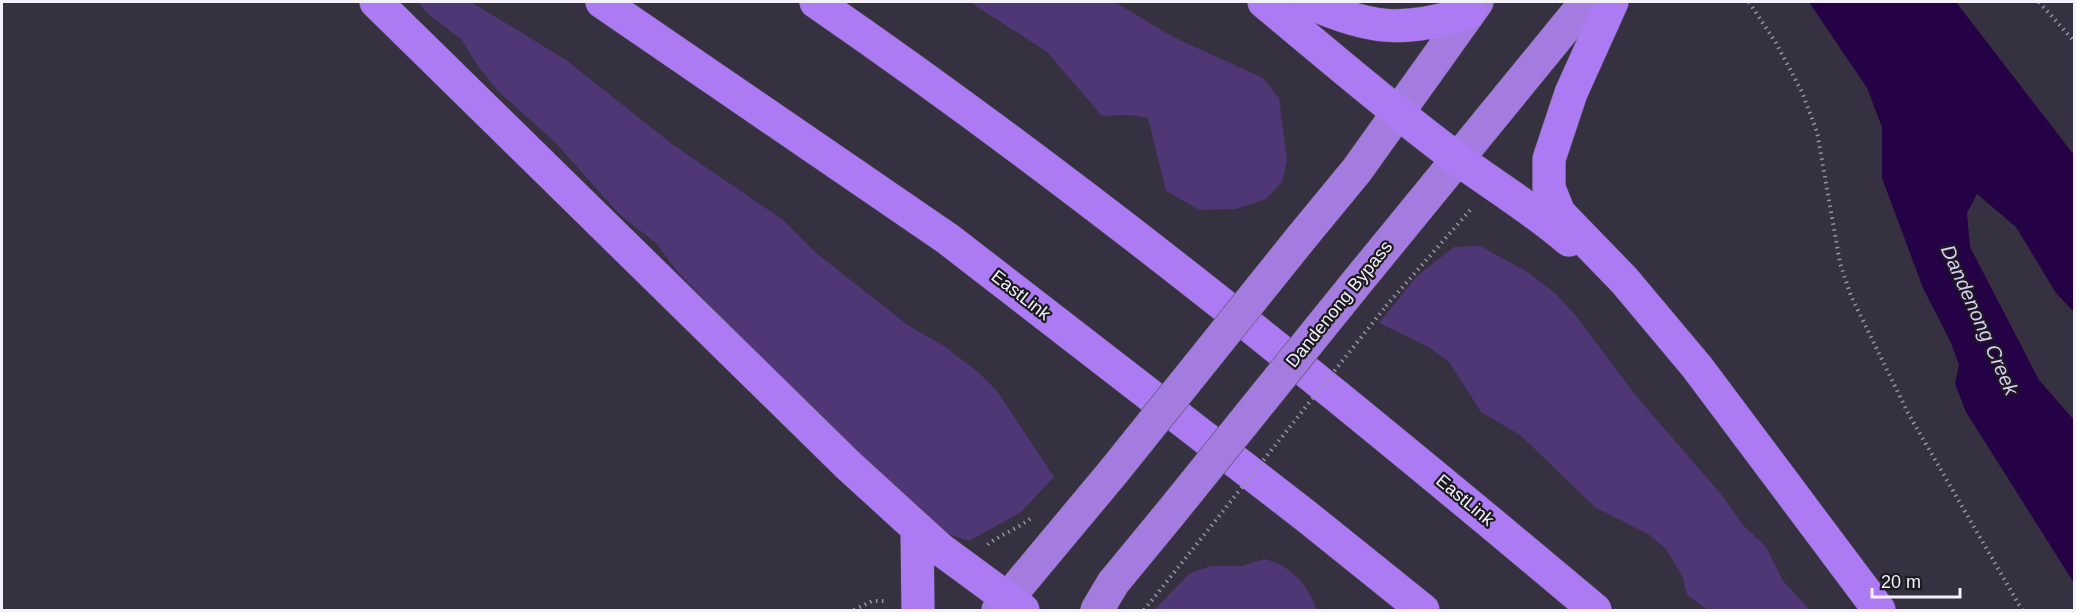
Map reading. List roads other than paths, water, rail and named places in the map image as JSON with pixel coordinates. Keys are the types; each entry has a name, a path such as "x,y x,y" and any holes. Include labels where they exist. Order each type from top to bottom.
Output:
{"highway":[{"path":"376,2 791,411 917,528 1010,607 1114,471 1357,170 1473,7"},
{"name":"EastLink","path":"602,2 948,239 1234,459 1424,610"},
{"name":"EastLink","path":"816,2 950,94 1184,274 1383,431 1595,610"},
{"path":"1264,2 1397,113 1457,159 1528,207 1649,311"},
{"path":"1308,2 1347,17 1393,26 1425,25 1473,7"},
{"name":"Dandenong Bypass","path":"1097,610 1113,583 1586,2"},
{"path":"1612,2 1559,128 1549,159 1549,188 1559,213 1624,280 1697,367 1879,610"},
{"path":"917,528 918,610"}],"water":[{"name":"Dandenong Creek","path":"1809,2 1956,2 2074,155 2074,312 2056,293 2016,227 1977,194 1967,213 1970,247 2039,380 2074,420 2074,583 1966,412 1955,384 1959,365 1951,343 1923,288 1882,178 1882,127 1867,88"}]}
